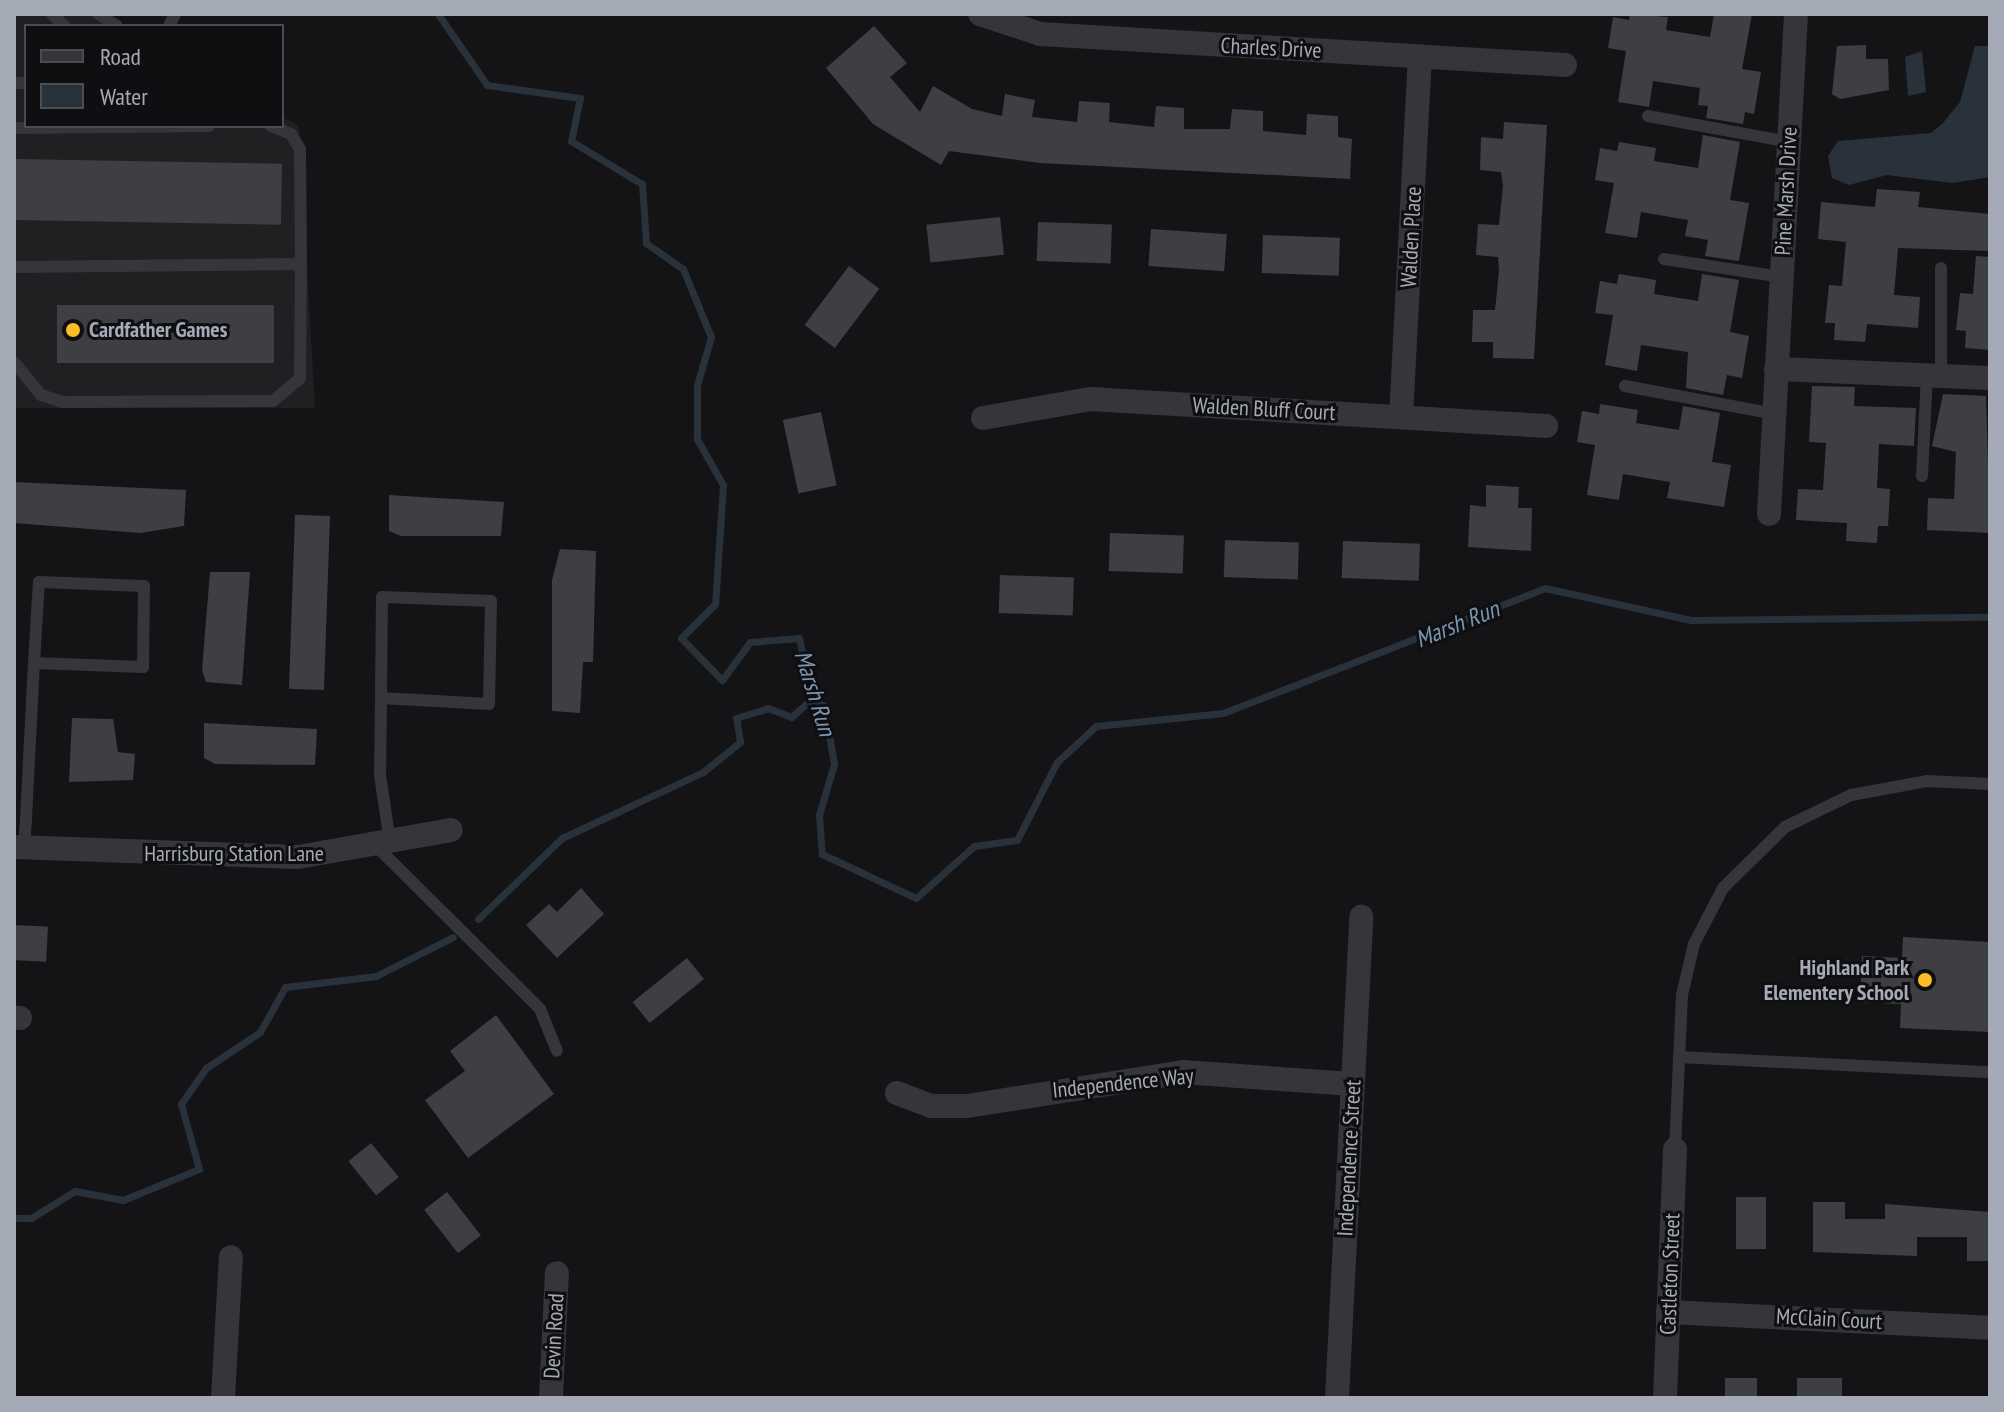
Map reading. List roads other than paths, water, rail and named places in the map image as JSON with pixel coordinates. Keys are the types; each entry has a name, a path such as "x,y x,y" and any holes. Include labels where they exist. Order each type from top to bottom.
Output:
{"street":[{"name":"Charles Drive","path":"980,14 1040,34 1565,65"},
{"name":"Pine Marsh Drive","path":"1769,514 1796,14"},
{"name":"Walden Place","path":"1401,417 1420,57"},
{"path":"1776,369 1990,378"},
{"name":"Walden Bluff Court","path":"983,418 1091,399 1546,426"},
{"name":"Harrisburg Station Lane","path":"19,848 266,858 383,844 451,830"},
{"name":"Independence Street","path":"1337,1398 1361,917"},
{"name":"Independence Way","path":"897,1093 931,1106 967,1106 1183,1072 1352,1084"},
{"name":"Castleton Street","path":"1665,1398 1675,1149"},
{"path":"223,1398 231,1257"},
{"name":"Devin Road","path":"551,1398 557,1273"},
{"name":"McClain Court","path":"1668,1312 1990,1328"}],"lane":[{"path":"1648,116 1789,142"},
{"path":"14,362 41,395 62,402 273,401 300,378 300,149 291,134 276,128"},
{"path":"1664,259 1781,277"},
{"path":"14,267 301,264"},
{"path":"1922,476 1934,375 1941,268"},
{"path":"1625,386 1774,414"},
{"path":"19,848 21,779 39,582 144,586 143,667 34,663"},
{"path":"381,698 489,704 491,601 382,597 381,698 383,844 540,1009 557,1051"},
{"path":"1675,1149 1679,1057 1694,944 1723,888 1785,827 1851,795 1927,781 1990,784"},
{"path":"1679,1057 1990,1072"}],"water":[{"path":"1975,46 1990,46 1990,177 1952,183 1887,175 1849,185 1832,178 1828,156 1838,141 1931,133 1943,123 1960,102"},
{"path":"1922,51 1926,92 1908,96 1905,57"}],"waterway":[{"name":"Marsh Run","path":"438,14 487,85 580,98 571,141 642,184 646,243 683,269 711,337 697,385 697,439 723,485 715,604 681,638 722,680 750,642 799,638 812,699 824,706 834,764 819,815 822,854 916,898 974,846 1017,840 1057,762 1096,726 1223,713 1545,588 1690,620 1990,617"},
{"path":"478,919 562,838 703,772 740,742 736,718 768,708 791,717 812,699"},
{"path":"14,1218 31,1218 75,1191 123,1200 199,1169 181,1104 206,1068 260,1032 285,987 376,976 453,937"}],"place":[{"name":"Cardfather Games","path":"73,330"},
{"name":"Highland Park Elementery School","path":"1925,980"}]}
